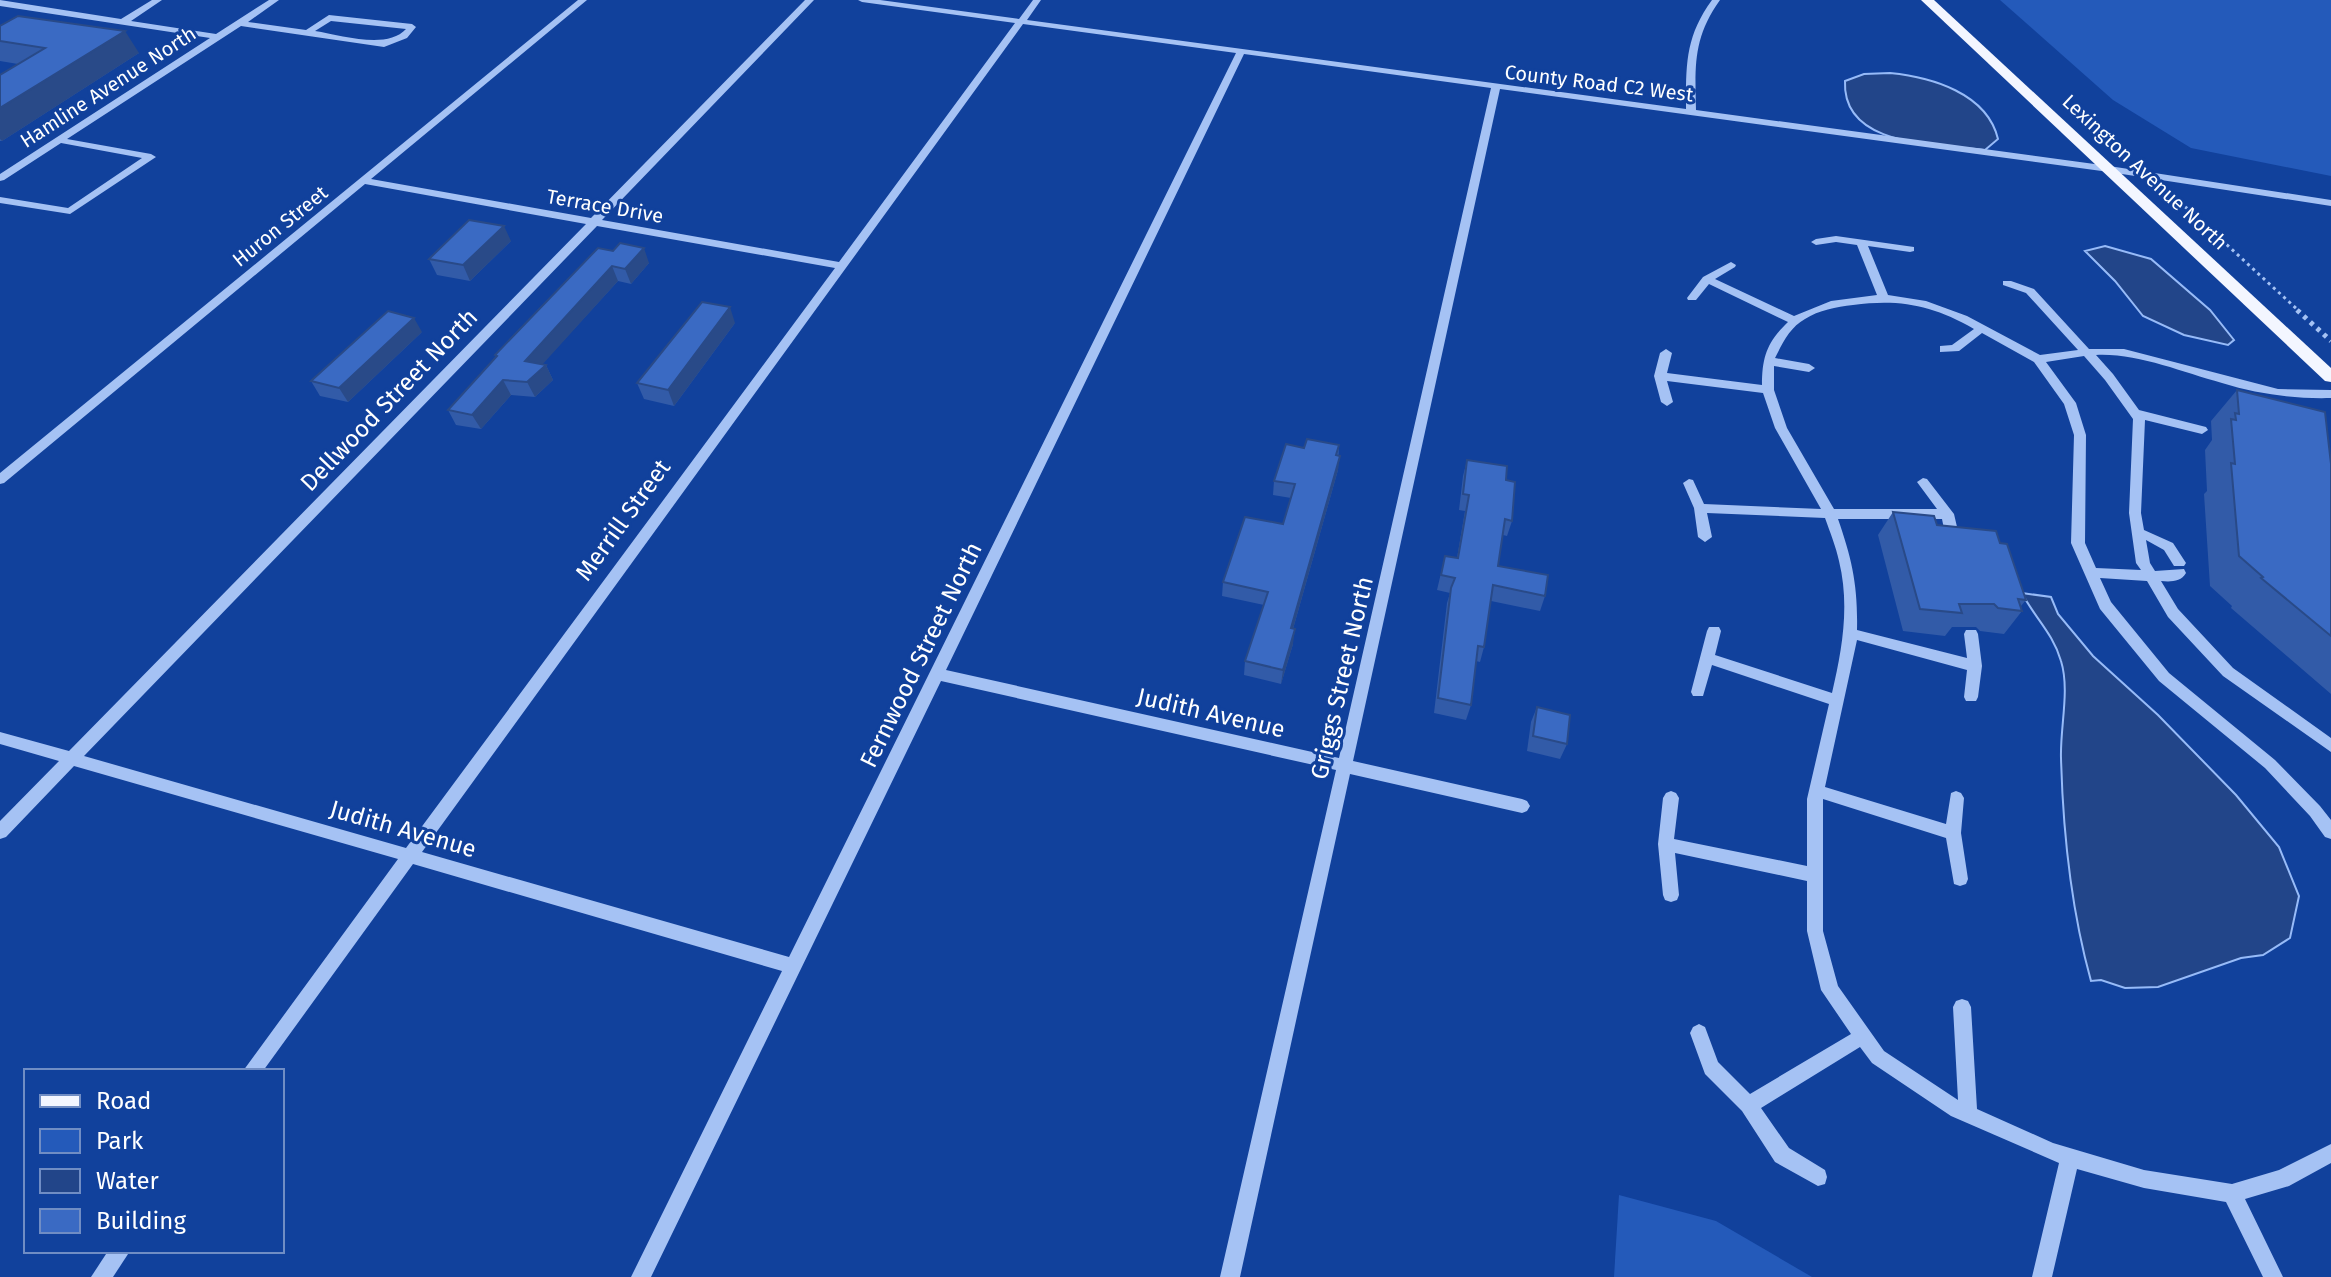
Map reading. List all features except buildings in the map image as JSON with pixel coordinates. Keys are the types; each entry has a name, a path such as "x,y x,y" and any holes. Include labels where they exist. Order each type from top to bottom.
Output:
{"main road":[{"name":"Lexington Avenue North","path":"1927,0 2331,377"}],"street":[{"path":"123,22 158,0"},
{"name":"Hamline Avenue North","path":"0,178 275,0"},
{"name":"Huron Street","path":"0,480 583,0"},
{"name":"Dellwood Street North","path":"0,832 810,0"},
{"name":"County Road C2 West","path":"862,0 2109,169 2331,203"},
{"name":"Merrill Street","path":"253,1069 1037,0"},
{"path":"1703,0 1715,1"},
{"path":"1691,113 1691,40 1696,27 1715,1"},
{"path":"0,3 18,2 56,12 218,37"},
{"path":"42,19 56,12"},
{"path":"240,23 307,33 384,44 404,36 412,27 329,18 307,33"},
{"name":"Fernwood Street North","path":"641,1277 1241,52"},
{"name":"Griggs Street North","path":"1230,1277 1496,88"},
{"path":"0,200 70,211 151,157 60,140"},
{"name":"Terrace Drive","path":"363,181 841,266"},
{"path":"1816,242 1836,239 1910,249"},
{"path":"1861,243 1884,298"},
{"path":"1692,298 1707,279 1731,265"},
{"path":"1707,279 1795,321"},
{"path":"2007,283 2030,291 2109,377 2139,419 2135,513 2143,563 2173,613 2228,672 2331,746"},
{"path":"2331,832 2270,764 2164,677 2105,605 2078,543 2080,435 2070,403 2038,359 1982,328 1922,303 1884,298 1831,304 1795,321 1780,336 1768,361 1768,390 1781,428 1830,514 1846,561 1851,601 1850,633 1817,791 1815,931 1830,990 1878,1057 1968,1115 2070,1157 2144,1179 2232,1193 2282,1179 2331,1153"},
{"path":"1944,349 1955,348 1982,328"},
{"path":"2038,359 2122,352 2250,387 2314,396 2331,394"},
{"path":"1666,353 1660,376 1667,402"},
{"path":"1768,361 1809,368"},
{"path":"1660,376 1768,390"},
{"path":"2135,413 2202,430"},
{"path":"1923,482 1948,514 1954,544"},
{"path":"1689,483 1700,508 1705,537"},
{"path":"1700,508 1830,514 1948,514"},
{"path":"2090,573 2172,577 2179,568 2174,550 2156,538 2139,533"},
{"path":"1698,692 1714,631"},
{"path":"1850,633 1975,666"},
{"path":"1971,634 1975,666 1971,697"},
{"path":"1707,658 1837,701"},
{"name":"Judith Avenue","path":"937,674 1522,806"},
{"name":"Judith Avenue","path":"0,738 793,966"},
{"path":"1817,791 1953,833"},
{"path":"1671,798 1666,844 1671,895"},
{"path":"1956,798 1953,833 1960,879"},
{"path":"1666,844 1815,875"},
{"path":"1962,1007 1968,1115"},
{"path":"1699,1033 1711,1068 1748,1105 1782,1155 1818,1177"},
{"path":"1748,1105 1863,1036"},
{"path":"2042,1277 2070,1157"},
{"path":"2232,1193 2273,1277"},
{"path":"101,1277 119,1253"}],"path":[{"path":"2159,189 2188,209 2331,341"}],"green space":[{"path":"2000,0 2331,0 2331,176 2191,148 2113,100"},
{"path":"1619,1195 1716,1221 1812,1277 1614,1277"}],"water":[{"path":"1890,73 1939,84 1970,99 1992,123 1998,139 1985,150 1919,143 1876,131 1859,119 1848,103 1845,81 1864,74"},
{"path":"2105,246 2151,259 2210,310 2234,340 2228,345 2184,335 2143,316 2115,281 2085,251"},
{"path":"2022,593 2051,597 2058,614 2093,656 2158,715 2236,795 2279,847 2299,896 2290,938 2263,955 2241,958 2158,987 2125,988 2101,980 2091,981 2073,899 2066,843 2061,758 2064,672 2053,642"}]}
